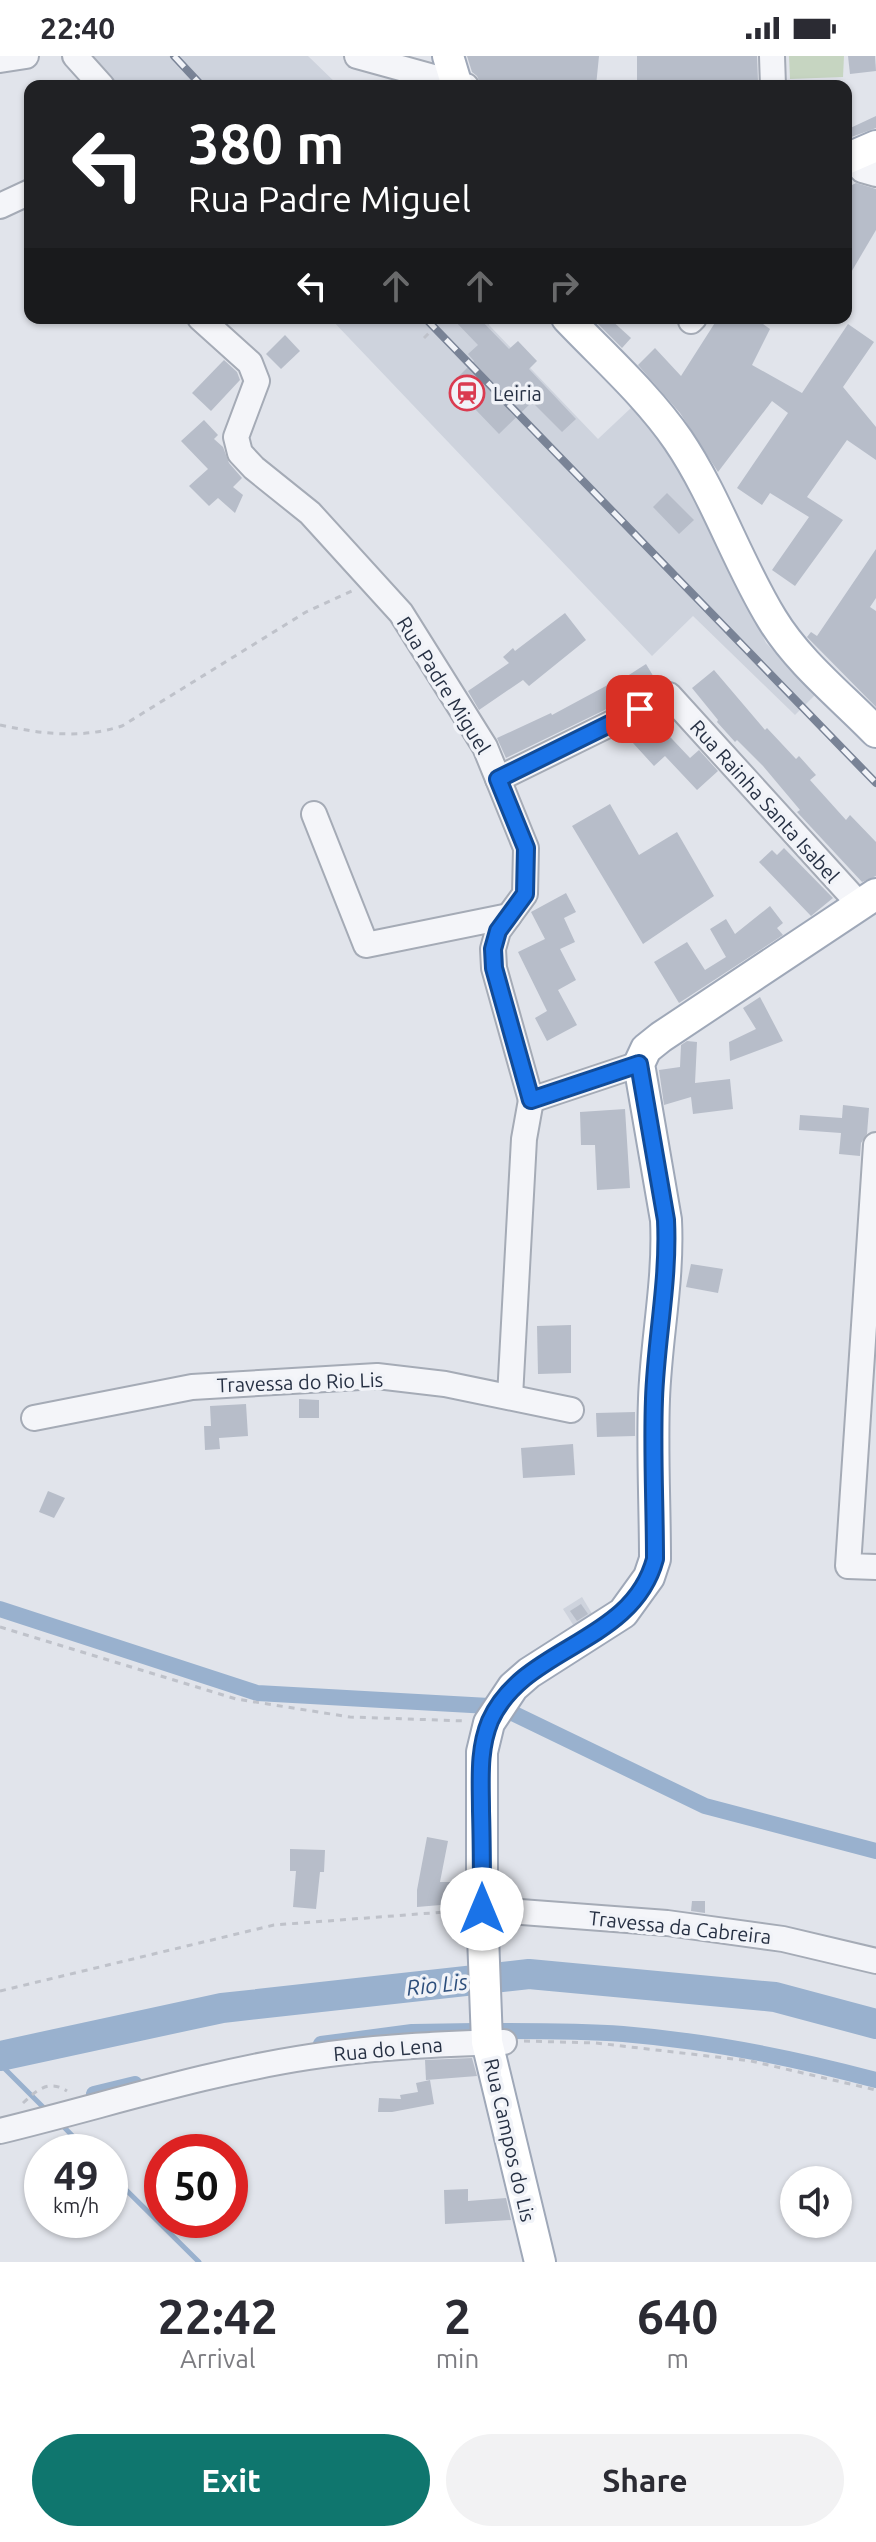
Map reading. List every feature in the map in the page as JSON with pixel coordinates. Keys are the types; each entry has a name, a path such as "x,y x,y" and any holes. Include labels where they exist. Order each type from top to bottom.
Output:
{"main road":[{"path":"448,56 458,80"},
{"path":"573,324 641,394 678,441 709,493 765,607 788,642 876,732"},
{"path":"489,1723 505,1696 521,1680 623,1613 649,1577 655,1559 654,1397 668,1247 639,1064 646,1049 661,1037 868,900"},
{"name":"Rua Campos do Lis","path":"489,1723 481,1763 483,1920 492,2033 540,2262"}],"street":[{"path":"0,60 26,56"},
{"path":"75,56 97,80"},
{"path":"357,56 439,80"},
{"path":"772,56 773,80"},
{"path":"0,206 24,195"},
{"name":"Rua Padre Miguel","path":"207,324 250,363 257,381 236,437 240,453 310,513 401,613 485,747 526,848 525,894 498,931 494,968 531,1100"},
{"name":"Rua Rainha Santa Isabel","path":"498,779 669,695 868,900"},
{"path":"314,814 366,945 509,916"},
{"path":"510,1397 524,1139 531,1100 639,1064"},
{"path":"876,1145 848,1566 876,1567"},
{"name":"Travessa do Rio Lis","path":"34,1418 192,1387 377,1376 445,1384 571,1410"},
{"name":"Travessa da Cabreira","path":"483,1920 667,1923 783,1939 876,1961"},
{"name":"Rua do Lena","path":"0,2131 30,2112 67,2113 207,2077 309,2057 413,2046 492,2033"}],"path":[{"path":"424,338 438,324"},
{"path":"0,725 65,735 104,732 122,726 306,612 372,581"},
{"path":"0,1627 236,1699 350,1717 489,1723"},
{"path":"0,1991 274,1925 483,1920"},
{"path":"492,2033 751,2061 876,2090"},
{"path":"30,2112 37,2089"}],"shaded area":[{"path":"90,56 308,56 333,80 111,80"},
{"path":"336,324 489,324 598,439 632,407 691,482 766,643 816,694 795,715 693,616 652,656"},
{"path":"582,1597 597,1622 579,1634 563,1609"}],"green space":[{"path":"789,56 844,56 843,77 790,79"}],"building":[{"path":"467,56 599,56 597,80 479,80 472,72"},
{"path":"637,56 757,56 758,80 637,80"},
{"path":"848,56 875,56 876,71 850,74"},
{"path":"876,116 876,128 852,137 852,127"},
{"path":"856,183 876,189 876,230 852,271 852,185"},
{"path":"458,324 485,324 509,349 518,341 537,361 529,369 576,419 562,432 532,402 499,434 451,384 474,361 468,354 478,345"},
{"path":"598,324 616,324 631,338 622,348"},
{"path":"714,324 763,324 770,329 752,365 802,393 848,324 874,342 843,387 876,427 876,460 847,440 807,497 843,520 795,586 772,570 809,517 770,493 762,505 737,488 788,413 772,401 718,472 680,413 638,365 655,348 681,376"},
{"path":"285,335 300,351 281,369 266,354"},
{"path":"224,360 237,372 240,380 211,411 192,393"},
{"path":"204,420 218,435 214,439 223,447 229,463 242,478 233,487 243,495 235,513 218,498 209,506 189,486 208,469 181,441"},
{"path":"667,493 694,520 679,534 653,507"},
{"path":"876,549 876,598 870,607 876,611 876,707 807,637 811,632 817,636"},
{"path":"565,613 586,640 529,686 523,680 479,710 468,691 509,663 503,657 513,648 515,651"},
{"path":"646,664 658,684 506,758 497,738 552,715 618,682"},
{"path":"714,670 765,730 767,728 796,759 799,756 816,775 810,780 846,820 850,815 876,842 876,876 862,882 797,812 800,810 763,766 717,722 692,688"},
{"path":"656,722 690,758 699,750 718,771 697,790 665,756 654,766 633,743"},
{"path":"610,804 639,855 677,832 714,896 643,944 572,826"},
{"path":"784,848 833,898 811,916 759,862 772,850 777,855"},
{"path":"566,893 576,912 564,918 575,942 560,949 576,980 558,990 577,1025 547,1041 535,1018 547,1011 518,952 545,939 531,912"},
{"path":"770,906 783,923 777,928 783,935 679,1003 654,962 687,942 705,970 726,957 710,929 726,919 735,934"},
{"path":"760,997 783,1041 730,1061 729,1042 756,1029 743,1008"},
{"path":"687,1041 697,1042 695,1083 730,1079 733,1109 693,1114 691,1097 664,1105 659,1070 680,1067 681,1045"},
{"path":"843,1105 869,1108 867,1134 861,1143 860,1156 839,1154 841,1133 799,1130 800,1115 842,1118"},
{"path":"625,1109 630,1188 597,1190 595,1145 581,1145 580,1112"},
{"path":"691,1264 723,1269 718,1293 686,1287"},
{"path":"571,1325 571,1373 538,1374 537,1326"},
{"path":"299,1399 319,1400 319,1418 299,1418"},
{"path":"246,1404 248,1436 219,1438 220,1449 205,1450 204,1426 211,1426 210,1406"},
{"path":"635,1412 635,1436 597,1437 596,1413"},
{"path":"573,1444 575,1475 523,1478 521,1448"},
{"path":"48,1491 65,1498 54,1518 39,1512"},
{"path":"581,1604 588,1614 577,1621 570,1611"},
{"path":"427,1837 448,1841 440,1882 464,1882 464,1903 417,1907 417,1890"},
{"path":"290,1849 325,1850 316,1909 293,1907 296,1871 290,1871"},
{"path":"692,1901 705,1901 705,1913 691,1911"},
{"path":"472,2058 477,2076 426,2080 425,2060"},
{"path":"430,2080 434,2104 378,2112 379,2098 401,2099 400,2095 418,2092 416,2083"},
{"path":"468,2189 468,2201 506,2198 511,2220 445,2224 444,2190"}],"waterway":[{"path":"0,1609 257,1693 489,1706"},
{"path":"506,1710 705,1806 876,1851"},
{"name":"Rio Lis","path":"0,2056 222,2008 529,1974 775,1997 876,2024"},
{"path":"321,2044 412,2032 475,2031"},
{"path":"500,2031 608,2033 687,2041 782,2058 876,2080"},
{"path":"0,2064 48,2112"},
{"path":"94,2094 135,2084"},
{"path":"61,2124 71,2134"},
{"path":"128,2192 199,2262"}],"railway":[{"path":"174,56 196,80"},
{"path":"431,324 876,783"}],"place":[{"name":"Leiria","path":"467,393"}],"route":[{"path":"482,1909 481,1763 489,1723 505,1696 529,1673 623,1613 653,1569 654,1397 668,1247 639,1064 531,1100 494,968 493,949 498,931 525,894 526,848 498,779 640,709"}]}
